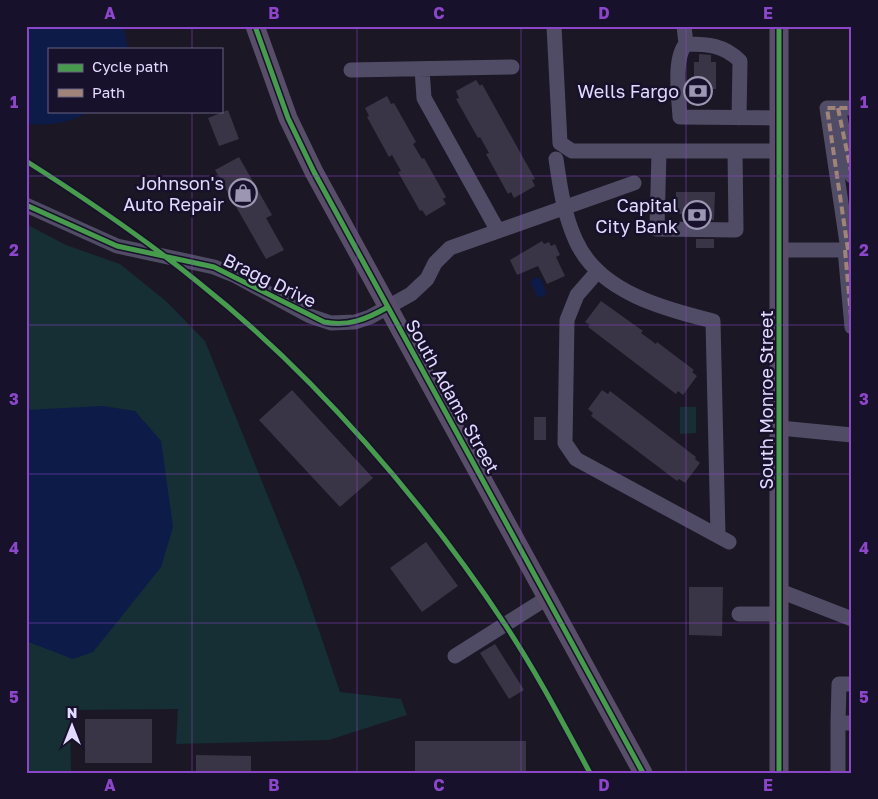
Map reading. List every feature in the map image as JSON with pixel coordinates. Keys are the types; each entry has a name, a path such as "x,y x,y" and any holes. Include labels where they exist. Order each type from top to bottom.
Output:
{"main road":[{"name":"South Adams Street","path":"255,26 288,118 314,172 643,773"},
{"name":"South Monroe Street","path":"779,26 779,773"}],"street":[{"path":"554,26 560,143 572,151 780,151"},
{"path":"684,26 686,44 681,50 679,60 680,117 780,118"},
{"path":"686,44 710,44 732,52 740,61 739,118"},
{"path":"350,70 512,66"},
{"path":"422,68 424,98 498,231"},
{"path":"852,176 845,108 827,108 848,250 852,327"},
{"path":"659,151 658,229 736,230 735,151"},
{"path":"556,159 564,208 576,242 598,271 606,279 629,293 663,306 714,321 723,539 576,459 565,443 567,320 577,295 598,271"},
{"name":"Bragg Drive","path":"26,205 118,246 138,252 214,267 324,322 343,324 355,322 411,294 427,279 435,263 450,248 634,182"},
{"path":"780,250 848,250"},
{"path":"780,428 852,434"},
{"path":"780,591 852,619"},
{"path":"455,656 546,598"},
{"path":"739,614 780,614"},
{"path":"838,773 845,723 839,684 852,684"}],"green space":[{"path":"26,224 66,245 120,264 167,302 205,341 301,578 340,692 401,699 407,715 329,740 176,744 178,709 70,710 71,773 26,773"},
{"path":"680,407 696,407 696,433 680,434"}],"water":[{"path":"26,26 124,26 128,48 48,48 48,112 87,112 59,123 26,123"},
{"path":"536,277 541,279 547,294 538,298 530,282"},
{"path":"103,406 135,411 161,441 173,527 161,567 93,652 73,659 26,641 26,410"}],"building":[{"path":"699,54 711,55 711,62 716,62 716,89 694,89 694,62 699,62"},
{"path":"476,80 480,86 482,84 535,179 532,180 535,186 514,198 511,192 508,194 486,154 489,153 480,137 478,138 456,99 459,98 456,91"},
{"path":"387,96 391,104 394,103 416,142 413,144 422,159 424,158 446,197 443,199 446,204 426,216 422,210 420,211 398,172 401,171 392,155 389,157 367,117 369,116 365,108"},
{"path":"228,110 239,139 219,146 208,118"},
{"name":"Johnson's Auto Repair","path":"239,157 272,215 266,218 284,250 266,259 215,170"},
{"name":"Capital City Bank","path":"676,192 715,192 714,220 696,220 696,214 676,214"},
{"path":"696,239 714,239 714,248 696,248"},
{"path":"542,241 544,244 549,242 551,246 555,244 560,255 556,257 565,276 547,284 538,266 517,275 510,260"},
{"path":"601,301 643,331 641,333 656,344 657,342 694,370 692,372 697,376 683,395 678,391 676,394 588,327 590,325 585,322"},
{"path":"292,390 373,478 340,507 259,420"},
{"path":"602,390 608,394 610,391 696,457 695,459 700,463 685,483 679,479 677,481 591,416 593,413 588,409"},
{"path":"534,417 546,417 546,440 534,440"},
{"path":"426,542 458,586 422,612 390,568"},
{"path":"689,587 723,587 722,636 689,635"},
{"path":"495,644 524,690 509,699 480,653"},
{"path":"85,719 152,719 152,763 85,763"},
{"path":"415,741 526,741 526,773 415,773"},
{"path":"196,755 251,756 251,773 196,773"}],"marked path":[{"path":"848,250 827,108 852,108"},
{"path":"838,108 852,176"},
{"path":"845,250 852,327"}],"cycle path":[{"path":"255,26 288,118 314,172 643,773"},
{"path":"779,26 779,773"},
{"path":"26,161 114,219 178,266 242,319 326,399 404,488 475,580 550,698 590,773"},
{"path":"26,205 117,246 214,267 324,322 349,323 373,315 388,307"}],"place":[{"name":"Wells Fargo","path":"698,91"},
{"name":"Johnson's Auto Repair","path":"243,193"},
{"name":"Capital City Bank","path":"697,215"}]}
